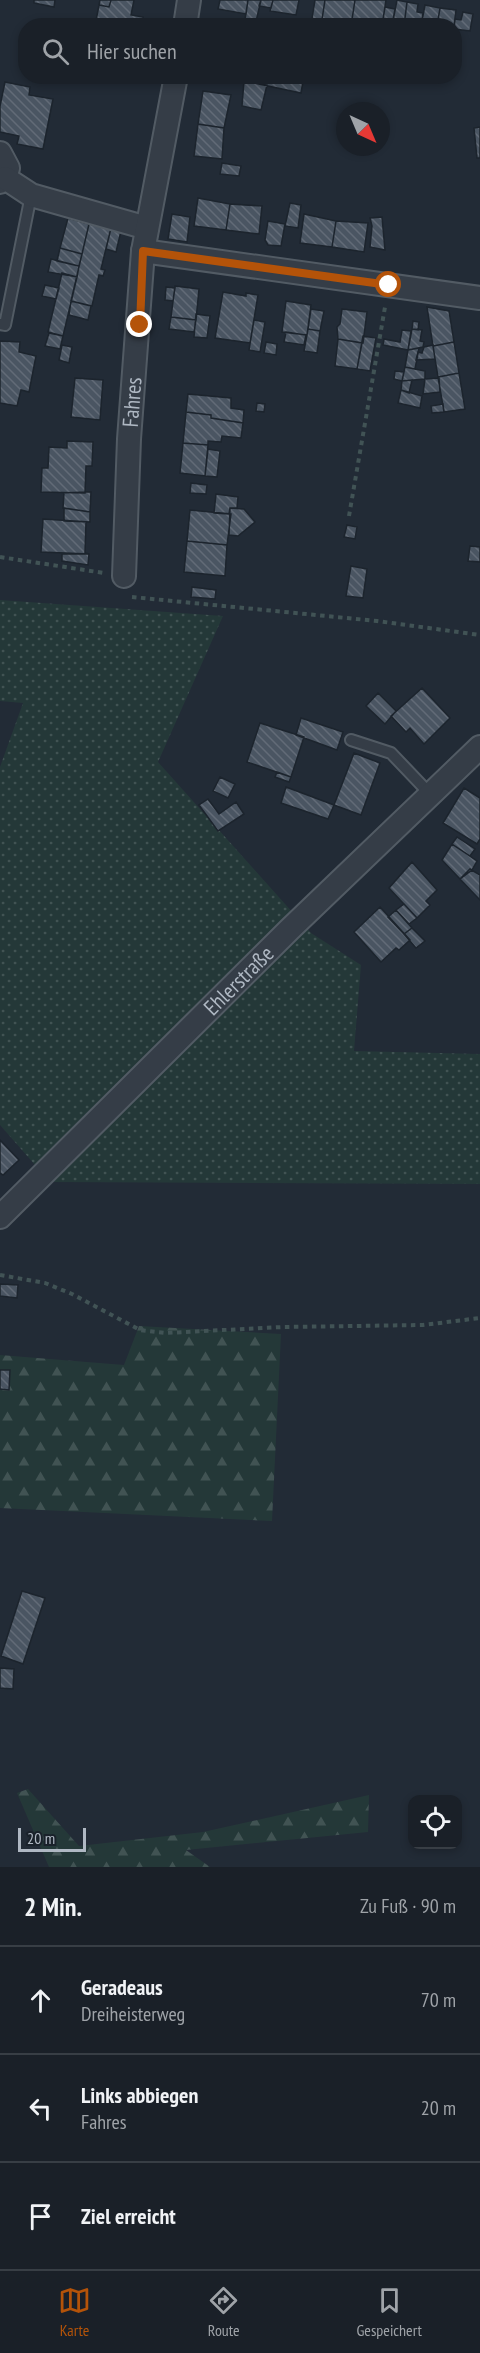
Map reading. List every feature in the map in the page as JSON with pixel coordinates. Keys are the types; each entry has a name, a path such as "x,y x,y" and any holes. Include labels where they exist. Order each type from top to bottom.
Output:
{"street":[{"path":"186,18 189,0"},
{"name":"Fahres","path":"124,576 129,440 143,251 174,84"},
{"path":"0,153 8,168 2,180 31,195 147,228"},
{"path":"143,251 480,298"},
{"name":"Ehlerstraße","path":"0,1217 290,929 480,747"}],"lane":[{"path":"0,324 5,325 31,195"},
{"path":"351,740 391,753 431,795"}],"path":[{"path":"349,516 389,285"},
{"path":"0,557 124,576 126,597 377,621 480,635"},
{"path":"0,1275 45,1282 140,1330 165,1333 283,1327 423,1325 480,1318"}],"green space":[{"path":"0,600 223,616 158,762 311,933 361,965 354,1051 480,1054 480,1184 50,1182 0,1125 0,767 23,703 0,701"},
{"path":"139,1326 281,1334 272,1521 0,1508 0,1355 124,1365"},
{"path":"28,1789 79,1846 203,1832 369,1795 368,1832 186,1850 210,1867 49,1867 17,1793"}],"building":[{"path":"34,0 55,0 54,7 34,3"},
{"path":"100,0 111,0 109,7 99,5"},
{"path":"111,0 134,0 131,15 143,18 97,18 99,5 109,7"},
{"path":"220,0 248,0 246,14 218,9"},
{"path":"248,0 261,0 257,18 245,18"},
{"path":"261,0 273,0 271,8 259,6"},
{"path":"273,0 299,0 296,15 270,11"},
{"path":"315,0 325,0 322,18 312,18"},
{"path":"325,0 355,0 352,18 322,18"},
{"path":"355,0 386,0 383,18 352,18"},
{"path":"397,0 407,2 405,18 394,18"},
{"path":"407,2 418,4 417,12 423,13 422,18 405,18"},
{"path":"425,5 440,8 438,18 423,18"},
{"path":"385,7 395,9 393,18 383,18"},
{"path":"440,8 456,10 455,18 438,18"},
{"path":"463,12 473,14 470,31 462,30"},
{"path":"5,82 30,87 29,95 53,99 43,149 17,144 19,136 0,132 0,106"},
{"path":"244,84 267,85 261,110 242,106"},
{"path":"258,84 303,84 301,93"},
{"path":"203,91 231,95 224,128 198,124"},
{"path":"198,124 224,128 222,159 194,156"},
{"path":"480,127 480,158 477,158 474,128"},
{"path":"222,163 241,166 239,176 220,174"},
{"path":"198,198 230,204 226,230 194,226"},
{"path":"290,203 301,205 298,228 285,226"},
{"path":"230,204 262,206 259,234 226,230"},
{"path":"172,214 190,217 187,242 168,239"},
{"path":"304,214 336,221 332,247 300,243"},
{"path":"382,217 385,250 370,247 372,226 370,218"},
{"path":"68,218 89,224 82,254 60,248"},
{"path":"268,221 285,224 281,246 268,245 265,240"},
{"path":"336,221 368,223 364,252 332,247"},
{"path":"89,224 111,228 101,269 105,270 103,276 99,275 92,306 71,301"},
{"path":"111,228 121,231 116,252 106,249"},
{"path":"60,248 82,254 79,266 57,261"},
{"path":"51,259 79,266 77,277 48,272"},
{"path":"62,273 77,277 63,336 48,332"},
{"path":"45,285 59,288 56,299 42,296"},
{"path":"175,286 199,289 196,320 171,317"},
{"path":"166,287 175,288 173,301 165,300"},
{"path":"223,292 246,296 246,293 258,295 250,343 215,338"},
{"path":"71,301 91,306 88,320 69,315"},
{"path":"286,301 311,305 307,335 282,332"},
{"path":"427,307 449,311 454,342 433,346"},
{"path":"311,309 324,311 320,331 308,329"},
{"path":"342,309 367,312 363,343 338,339 337,327 340,324"},
{"path":"196,314 210,316 207,338 194,337"},
{"path":"171,317 196,320 194,332 169,329"},
{"path":"254,320 265,322 260,352 249,350"},
{"path":"413,321 419,322 418,330 412,329"},
{"path":"308,329 320,331 317,353 304,351"},
{"path":"412,329 422,330 420,341 424,342 423,347 408,350"},
{"path":"402,330 411,331 408,350 383,345 384,339 400,342"},
{"path":"286,332 306,335 304,345 284,342"},
{"path":"49,333 63,336 60,349 45,346"},
{"path":"363,336 376,338 370,371 357,369"},
{"path":"338,339 362,343 357,369 335,366"},
{"path":"0,341 20,342 19,352 36,356 29,392 21,390 17,406 0,403"},
{"path":"266,342 277,344 276,355 264,353"},
{"path":"454,342 459,373 438,377 433,346"},
{"path":"62,345 72,347 69,363 59,360"},
{"path":"433,345 435,359 416,360 418,352 422,353 424,347"},
{"path":"419,348 415,369 405,367 408,350"},
{"path":"405,367 425,371 425,379 402,381"},
{"path":"395,371 404,372 402,381 394,379"},
{"path":"459,373 465,409 444,412 438,377"},
{"path":"75,378 103,380 100,420 71,417"},
{"path":"439,378 440,392 423,394 425,379"},
{"path":"412,380 409,393 401,390 402,381"},
{"path":"401,390 422,396 420,408 398,403"},
{"path":"188,394 231,398 231,408 244,410 243,423 186,412"},
{"path":"257,403 265,404 264,412 256,411"},
{"path":"443,404 444,412 432,413 431,406"},
{"path":"186,412 243,423 241,438 222,436 221,442 208,441 208,445 183,443"},
{"path":"67,441 93,442 92,466 86,466 85,493 41,492 42,468 48,468 49,447 67,448"},
{"path":"183,443 208,445 205,476 180,473"},
{"path":"208,449 220,451 217,477 205,476"},
{"path":"191,483 207,485 206,494 190,493"},
{"path":"91,492 90,512 63,508 64,493"},
{"path":"216,494 238,497 237,508 230,508 229,514 214,513"},
{"path":"64,508 90,512 90,522 64,521"},
{"path":"230,508 244,509 255,522 238,536 229,535"},
{"path":"190,510 231,514 227,545 187,541"},
{"path":"43,519 90,522 86,522 85,553 89,554 41,552"},
{"path":"347,525 357,527 355,539 344,537"},
{"path":"187,541 227,545 225,576 184,572"},
{"path":"470,546 480,547 480,562 468,561"},
{"path":"62,554 89,554 88,565 62,561"},
{"path":"351,566 367,569 363,598 346,596"},
{"path":"192,587 216,590 215,599 191,597"},
{"path":"422,688 450,718 424,744 410,728 406,732 391,716"},
{"path":"378,693 396,711 385,724 366,706"},
{"path":"301,718 343,732 337,750 296,735"},
{"path":"260,723 304,737 291,777 247,762"},
{"path":"354,753 380,763 361,815 334,805"},
{"path":"277,772 291,777 289,782 275,777"},
{"path":"220,777 235,784 228,798 213,791"},
{"path":"286,787 334,805 328,819 281,803"},
{"path":"464,788 480,798 480,839 477,844 443,823"},
{"path":"208,799 219,814 236,802 244,814 218,831 199,805"},
{"path":"457,837 475,849 470,856 452,844"},
{"path":"452,844 477,861 472,870 460,879 442,860"},
{"path":"412,862 437,890 426,901 430,905 417,918 389,888"},
{"path":"470,869 480,875 480,900 460,879"},
{"path":"404,904 417,918 409,924 396,910"},
{"path":"380,907 410,940 399,950 396,948 381,962 354,932"},
{"path":"396,910 412,928 404,934 388,917"},
{"path":"412,928 425,941 416,948 404,934"},
{"path":"0,1140 19,1160 3,1175 0,1173"},
{"path":"0,1284 18,1285 17,1298 0,1296"},
{"path":"0,1370 10,1370 9,1390 0,1389"},
{"path":"22,1591 45,1598 23,1664 1,1656"},
{"path":"0,1668 14,1669 13,1689 0,1688"}],"route":[{"path":"140,325 143,251 389,285"}]}
